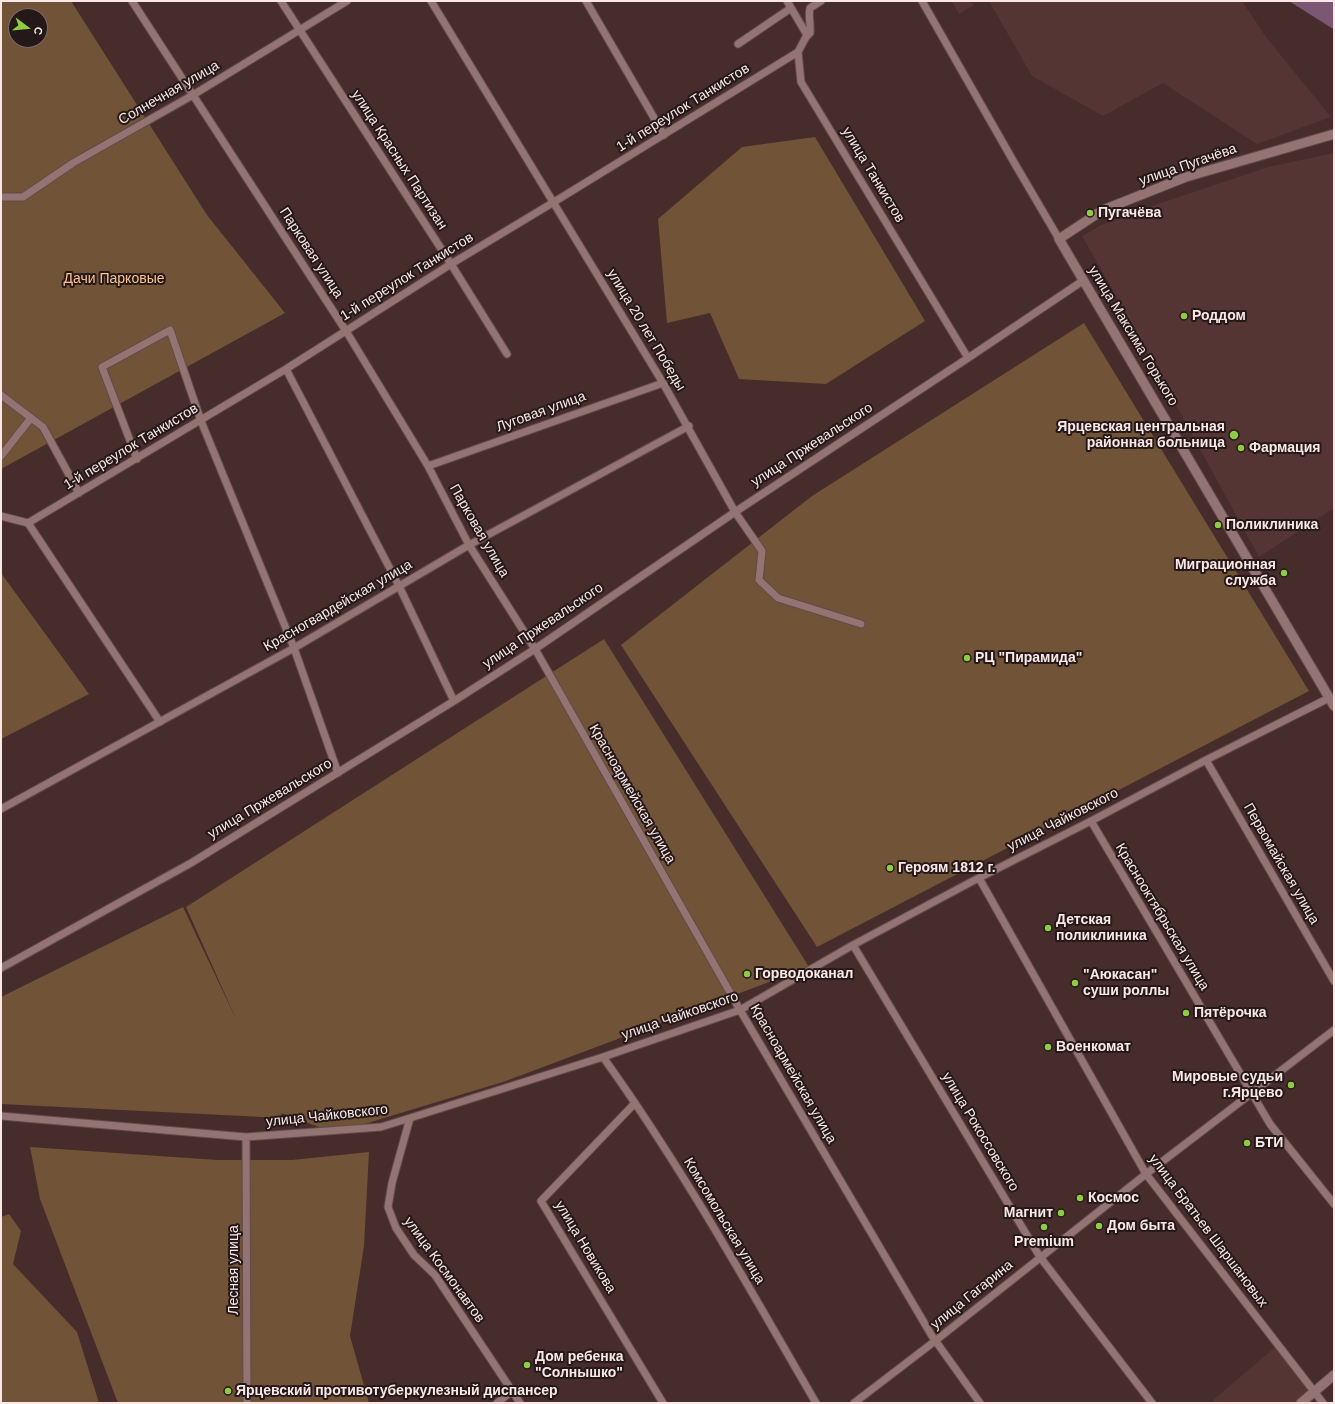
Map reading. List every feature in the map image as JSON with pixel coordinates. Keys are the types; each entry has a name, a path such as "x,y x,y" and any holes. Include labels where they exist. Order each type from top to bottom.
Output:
{"street":[{"name":"Парковая улица","path":"132,1 346,330 428,466 469,545 535,649"},
{"name":"улица Красных Партизан","path":"281,1 451,264 507,354"},
{"name":"Солнечная улица","path":"1,198 23,197 73,163 193,95 347,1"},
{"name":"улица 20 лет Победы","path":"432,1 689,426 735,512 762,551 759,580 778,598 861,624"},
{"path":"586,1 664,135"},
{"path":"787,1 807,35 806,37"},
{"path":"798,52 806,37 810,33 810,8 821,1"},
{"name":"улица Максима Горького","path":"922,1 1014,164 1084,280 1334,706"},
{"name":"1-й переулок Танкистов","path":"738,44 791,8"},
{"name":"1-й переулок Танкистов","path":"28,523 201,421 451,264 798,52"},
{"name":"улица Танкистов","path":"798,52 801,82 968,358"},
{"name":"улица Пугачёва","path":"1059,239 1103,210 1186,177 1334,134"},
{"name":"улица Пржевальского","path":"1,968 191,863 454,701 535,649 735,512 1084,280"},
{"path":"137,459 102,366 170,330 201,421 294,648 338,773"},
{"path":"286,369 399,586 454,701"},
{"name":"Луговая улица","path":"428,466 663,383"},
{"path":"1,395 43,427 79,493"},
{"path":"1,456 31,418"},
{"name":"Красногвардейская улица","path":"1,809 294,648 469,545 689,426"},
{"path":"1,516 28,523 160,722"},
{"name":"Красноармейская улица","path":"535,649 740,1010 935,1341 980,1403"},
{"name":"улица Чайковского","path":"1,1116 246,1137 381,1127 410,1118 603,1057 740,1010 853,946 979,878 1329,698"},
{"name":"Первомайская улица","path":"1206,760 1334,981"},
{"name":"Краснооктябрьская улица","path":"1091,821 1270,1124 1334,1204"},
{"name":"улица Братьев Шаршановых","path":"979,878 1146,1174 1323,1403"},
{"name":"улица Рокоссовского","path":"853,946 1040,1257 1152,1403"},
{"name":"улица Гагарина","path":"854,1403 1146,1174 1334,1030"},
{"name":"Комсомольская улица","path":"603,1057 636,1103 724,1245 816,1403"},
{"name":"улица Новикова","path":"636,1103 542,1201 663,1403"},
{"name":"улица Космонавтов","path":"410,1118 392,1183 388,1207 396,1228 414,1254 435,1275 520,1403"},
{"name":"Лесная улица","path":"246,1137 247,1403"},
{"path":"1301,1403 1334,1375"},
{"path":"497,1403 512,1391"}],"shaded area":[{"path":"952,1 971,1 974,5 959,14"},
{"path":"989,1 1242,1 1266,37 1331,117 1257,144 1163,83 1103,116 1032,76"},
{"path":"1289,1 1334,1 1334,29 1330,27"},
{"path":"1334,153 1334,508 1259,557 1082,236 1099,226 1158,204 1268,167"},
{"path":"1278,1345 1314,1392 1300,1403 1215,1403 1213,1400"}],"green space":[{"name":"Дачи Парковые","path":"1,1 71,1 207,215 285,313 1,469"},
{"path":"815,137 925,321 826,384 739,379 710,313 667,323 658,219 742,147"},
{"path":"1084,323 1309,691 817,947 621,645 812,496"},
{"path":"1,573 89,694 1,739"},
{"path":"604,639 809,967 506,1081 335,1133 281,1113 283,1118 1,1104 1,997 183,907 237,1021 186,907"},
{"path":"30,1147 217,1160 292,1160 369,1152 364,1246 350,1336 369,1403 118,1403 40,1199"},
{"path":"9,1214 21,1231 13,1264 77,1332 99,1403 1,1403 1,1217"}],"place":[{"name":"Пугачёва","path":"1090,213"},
{"name":"Роддом","path":"1184,316"},
{"name":"Ярцевская центральная районная больница","path":"1234,435"},
{"name":"Фармация","path":"1241,448"},
{"name":"Поликлиника","path":"1218,525"},
{"name":"Миграционная служба","path":"1284,573"},
{"name":"РЦ \"Пирамида\"","path":"967,658"},
{"name":"Героям 1812 г.","path":"890,868"},
{"name":"Детская поликлиника","path":"1048,928"},
{"name":"Горводоканал","path":"747,974"},
{"name":"\"Аюкасан\" суши роллы","path":"1075,983"},
{"name":"Пятёрочка","path":"1186,1013"},
{"name":"Военкомат","path":"1048,1047"},
{"name":"Мировые судьи г.Ярцево","path":"1291,1085"},
{"name":"БТИ","path":"1247,1143"},
{"name":"Космос","path":"1080,1198"},
{"name":"Магнит","path":"1061,1213"},
{"name":"Дом быта","path":"1099,1226"},
{"name":"Premium","path":"1044,1227"},
{"name":"Дом ребенка \"Солнышко\"","path":"527,1365"},
{"name":"Ярцевский противотуберкулезный диспансер","path":"228,1391"}]}
